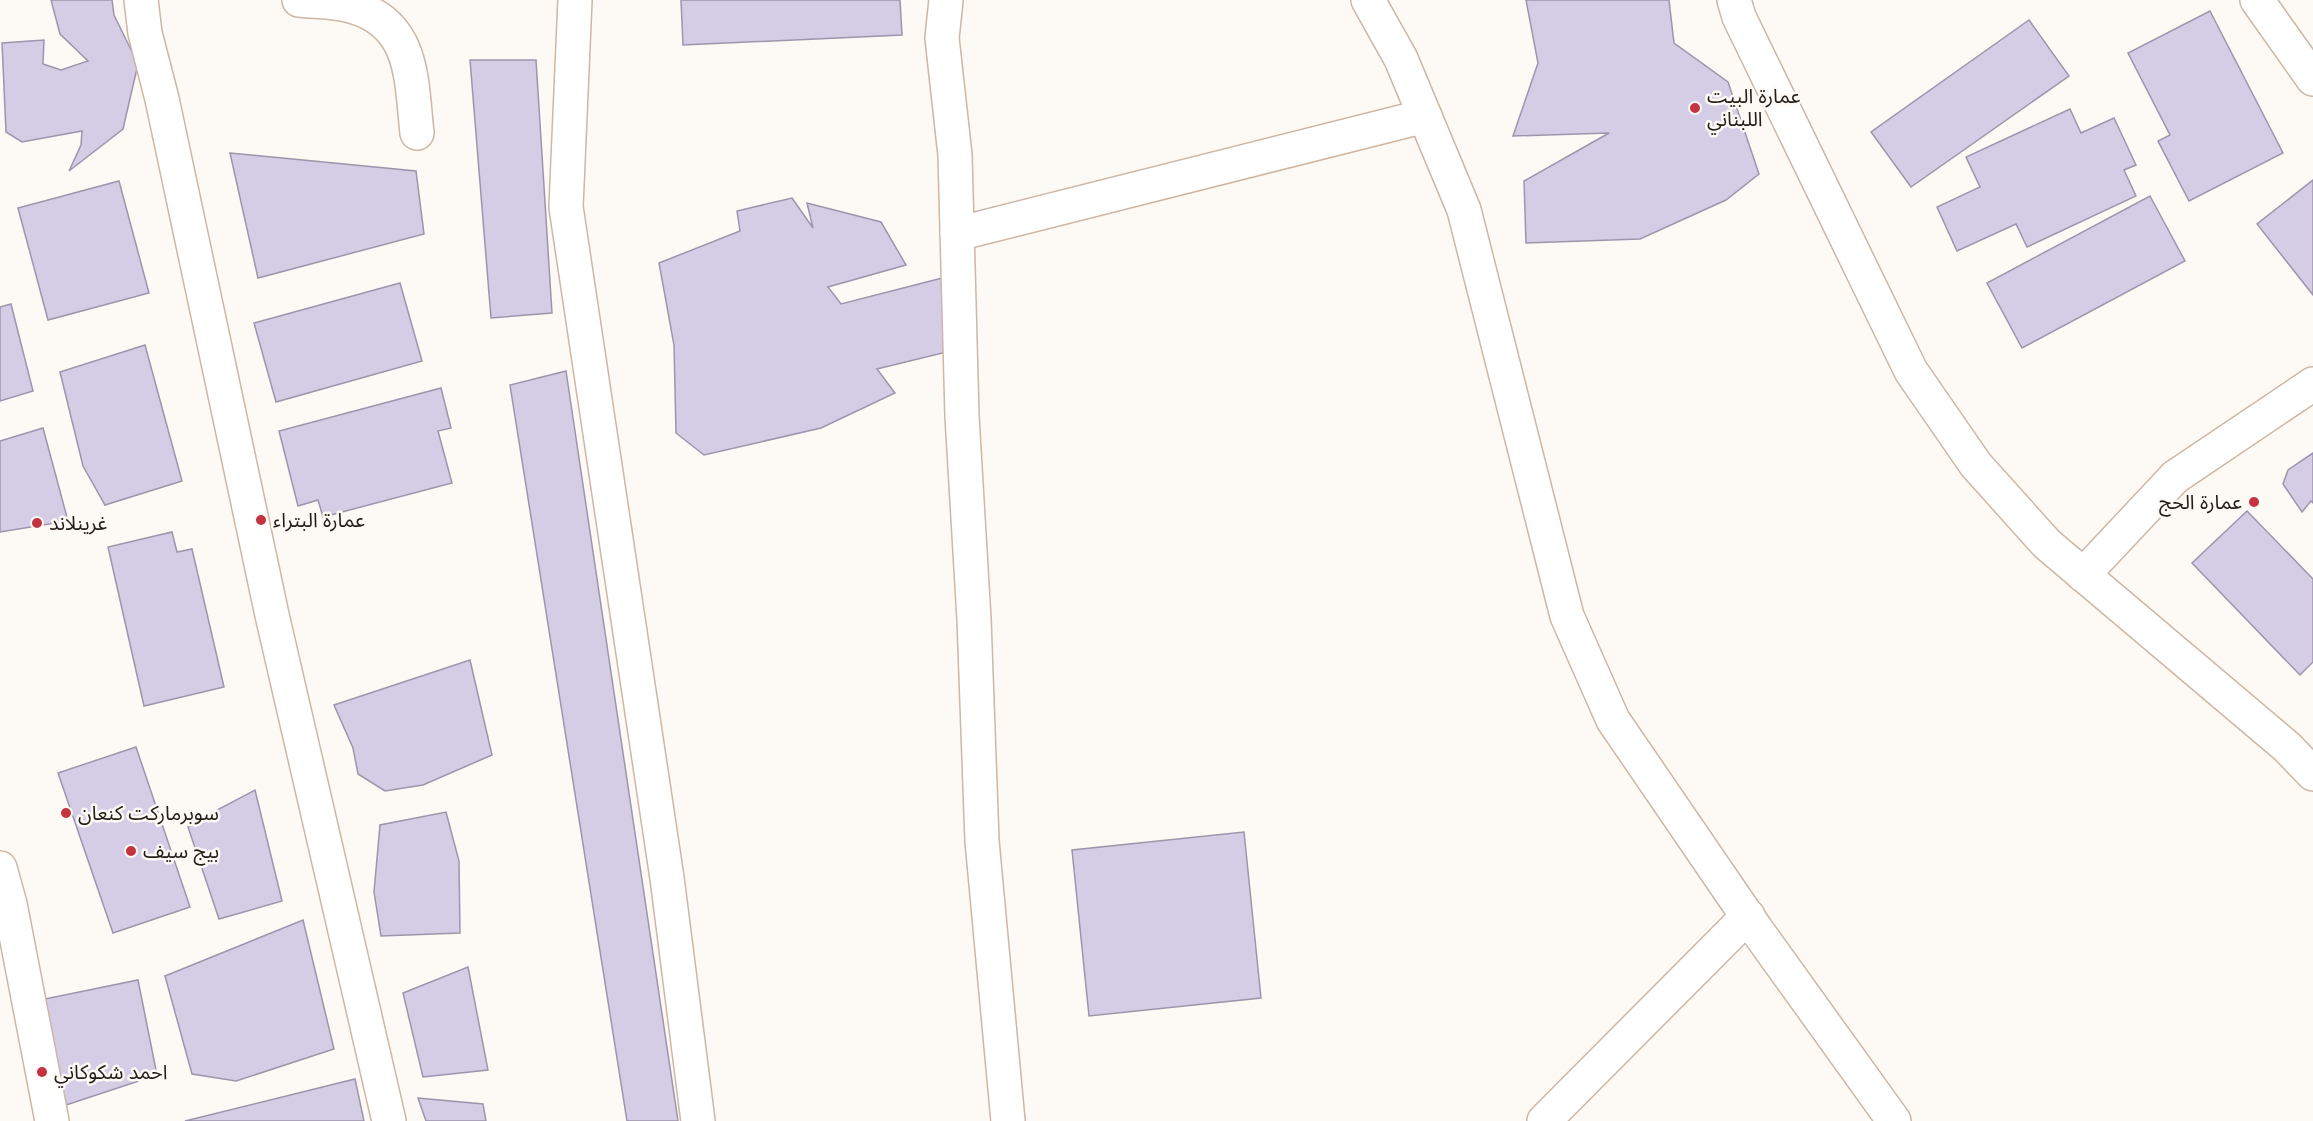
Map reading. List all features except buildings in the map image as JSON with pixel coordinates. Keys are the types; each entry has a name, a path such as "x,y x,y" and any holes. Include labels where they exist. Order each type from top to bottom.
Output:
{"street":[{"path":"141,0 145,33 162,99 272,615 389,1121"},
{"path":"299,0 354,7 380,20 399,36 409,61 417,133"},
{"path":"575,0 566,207 667,878 698,1121"},
{"path":"946,0 942,38 955,155 962,416 974,619 982,840 1008,1121"},
{"path":"1368,0 1401,59 1464,210 1567,616 1613,720 1748,916 1894,1121"},
{"path":"1734,0 1739,17 1777,97 1911,371 1976,465 2047,544 2287,747 2313,774"},
{"path":"2258,0 2313,79"},
{"path":"957,234 1425,116"},
{"path":"2083,575 2175,477 2313,384"},
{"path":"0,868 10,904 51,1121"},
{"path":"1544,1121 1748,916"}],"place":[{"name":"عمارة البيت اللبناني","path":"1695,108"},
{"name":"عمارة الحج","path":"2254,502"},
{"name":"عمارة البتراء","path":"261,520"},
{"name":"غرينلاند","path":"37,523"},
{"name":"سوبرماركت كنعان","path":"66,813"},
{"name":"بيج سيف","path":"131,851"},
{"name":"احمد شكوكاني","path":"42,1072"}]}
